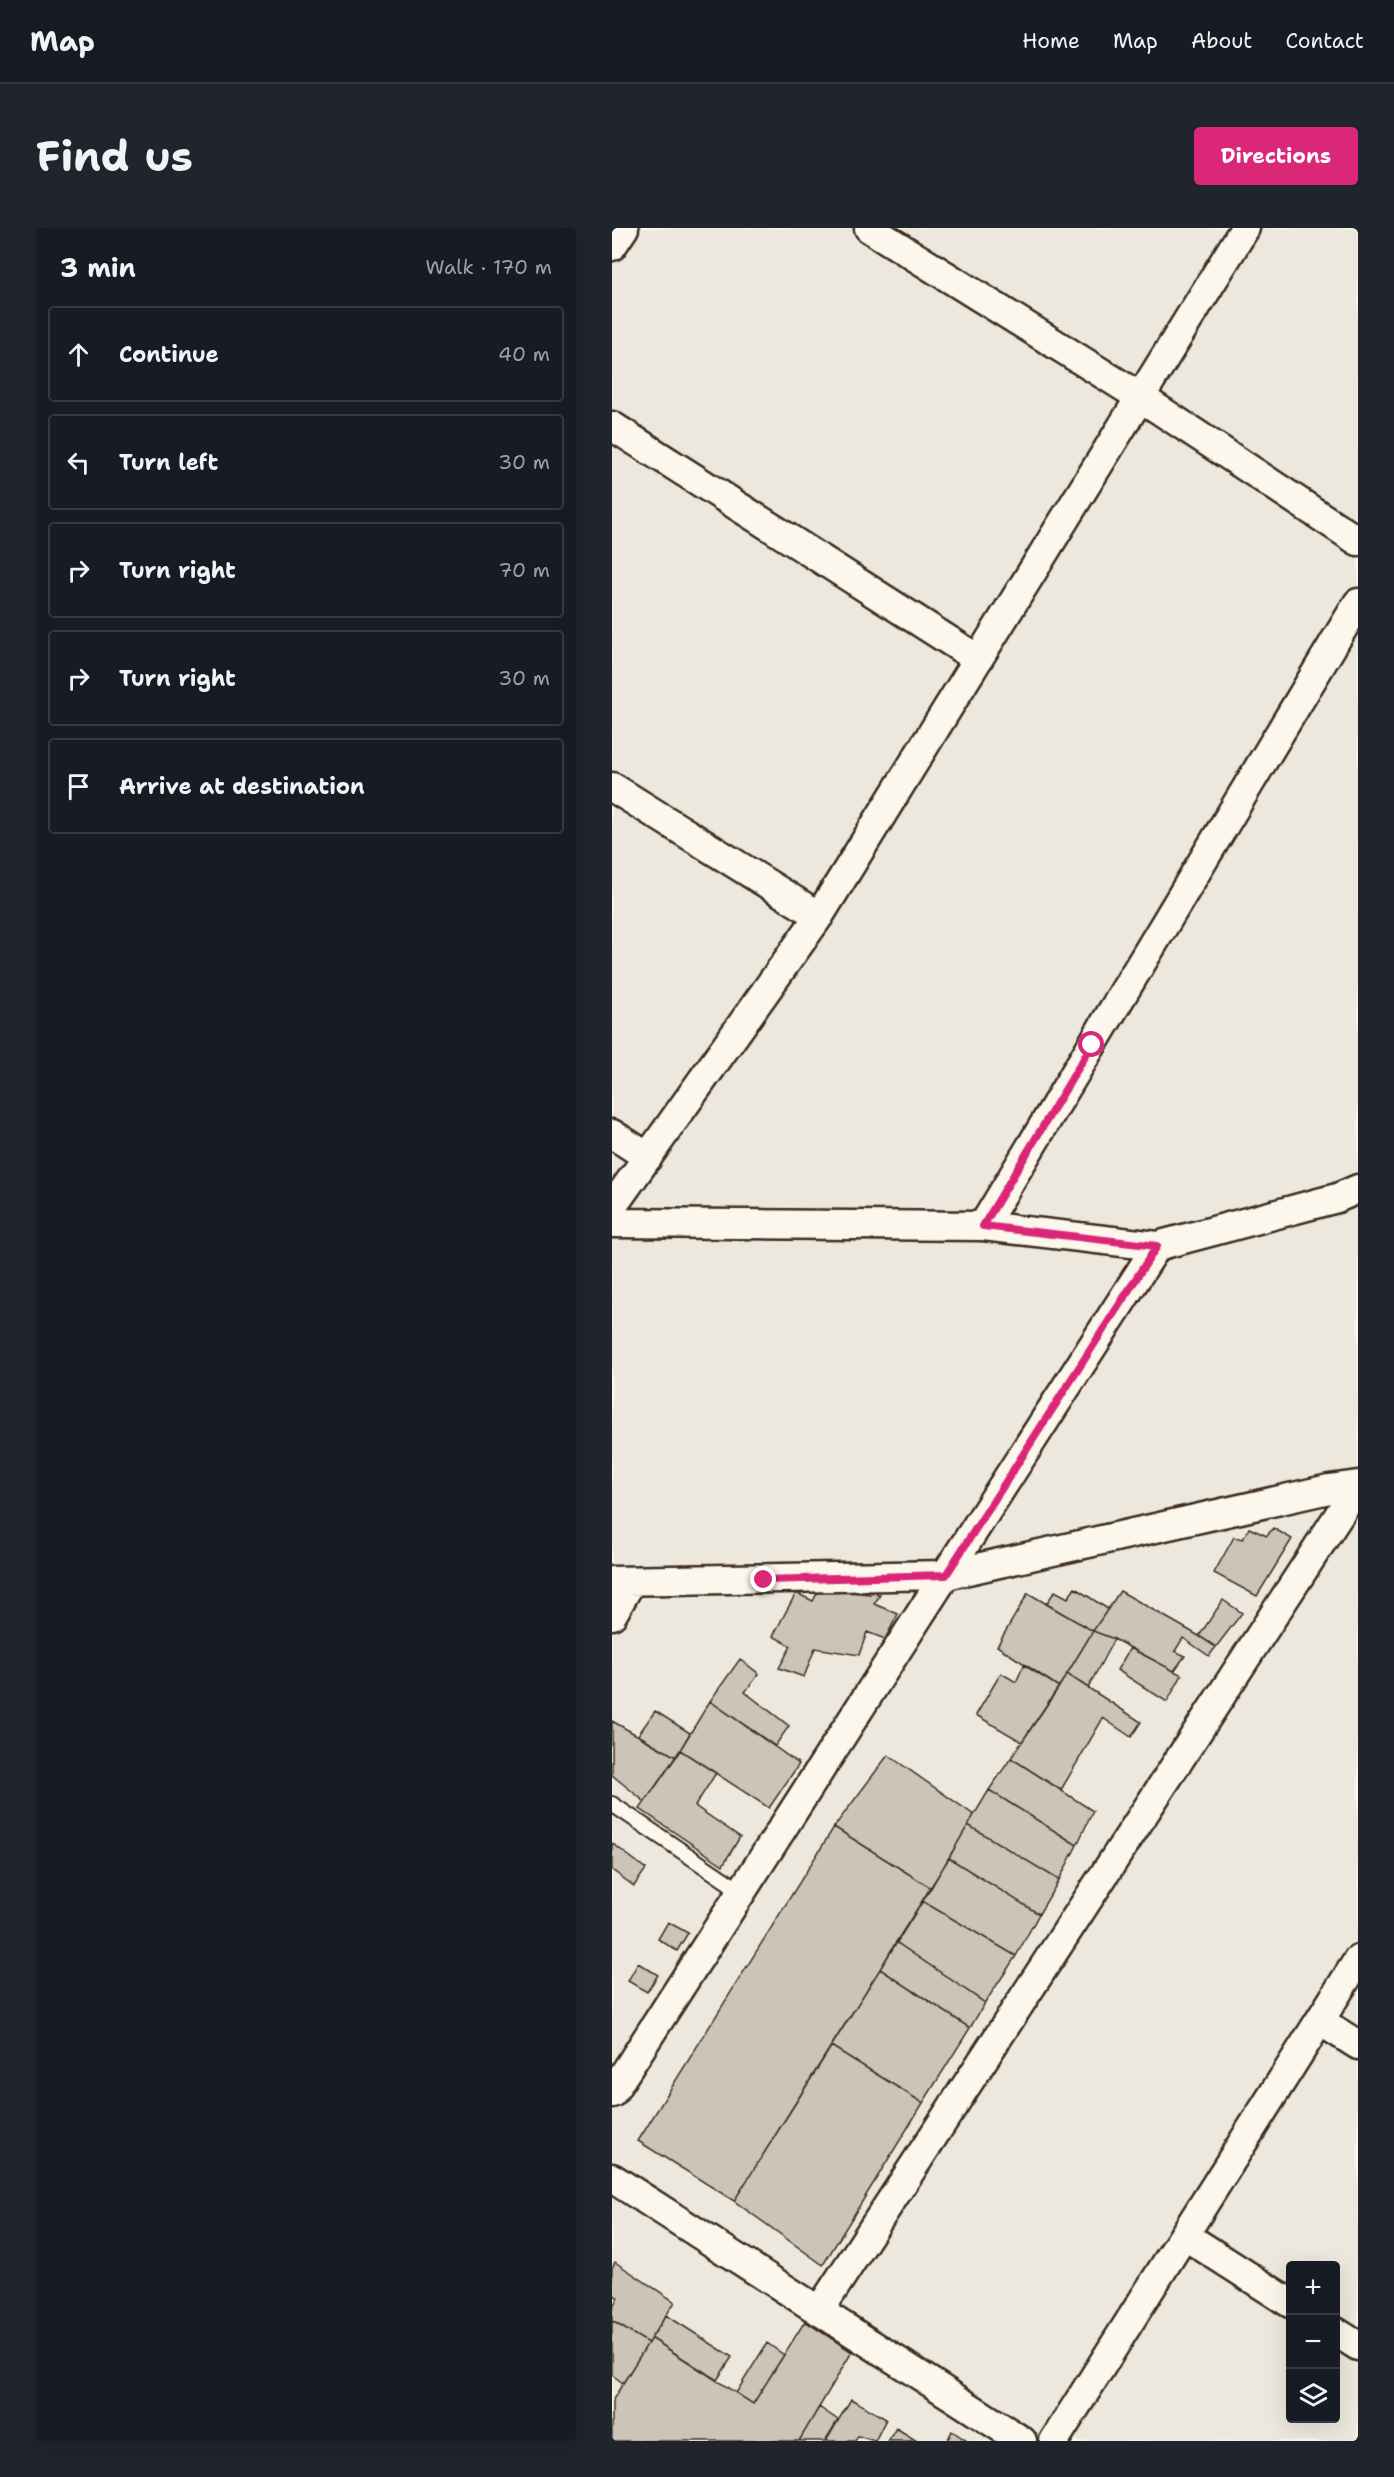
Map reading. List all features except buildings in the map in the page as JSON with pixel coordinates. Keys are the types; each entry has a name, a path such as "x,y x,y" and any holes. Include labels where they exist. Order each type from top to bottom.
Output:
{"street":[{"path":"612,246 624,228"},
{"path":"869,228 1140,397 1358,541"},
{"path":"612,1207 819,916 1245,228"},
{"path":"612,426 978,659"},
{"path":"983,1226 1358,603"},
{"path":"612,788 819,916"},
{"path":"612,1134 648,1157"},
{"path":"612,1223 983,1226 1157,1246 1337,1198 1358,1189"},
{"path":"612,2093 1157,1246"},
{"path":"612,1615 621,1582 946,1575 1329,1488 1358,1485"},
{"path":"819,2311 1358,1485"},
{"path":"1054,2441 1358,1960"},
{"path":"1320,2021 1358,2045"},
{"path":"612,2178 1022,2441"},
{"path":"1184,2235 1286,2300"},
{"path":"1340,2335 1358,2346"}],"lane":[{"path":"612,1804 741,1891"}],"shaded area":[{"path":"612,228 1358,228 1358,2441 612,2441"}],"route":[{"path":"764,1580 946,1575 1157,1246 983,1226 1092,1045"}]}
